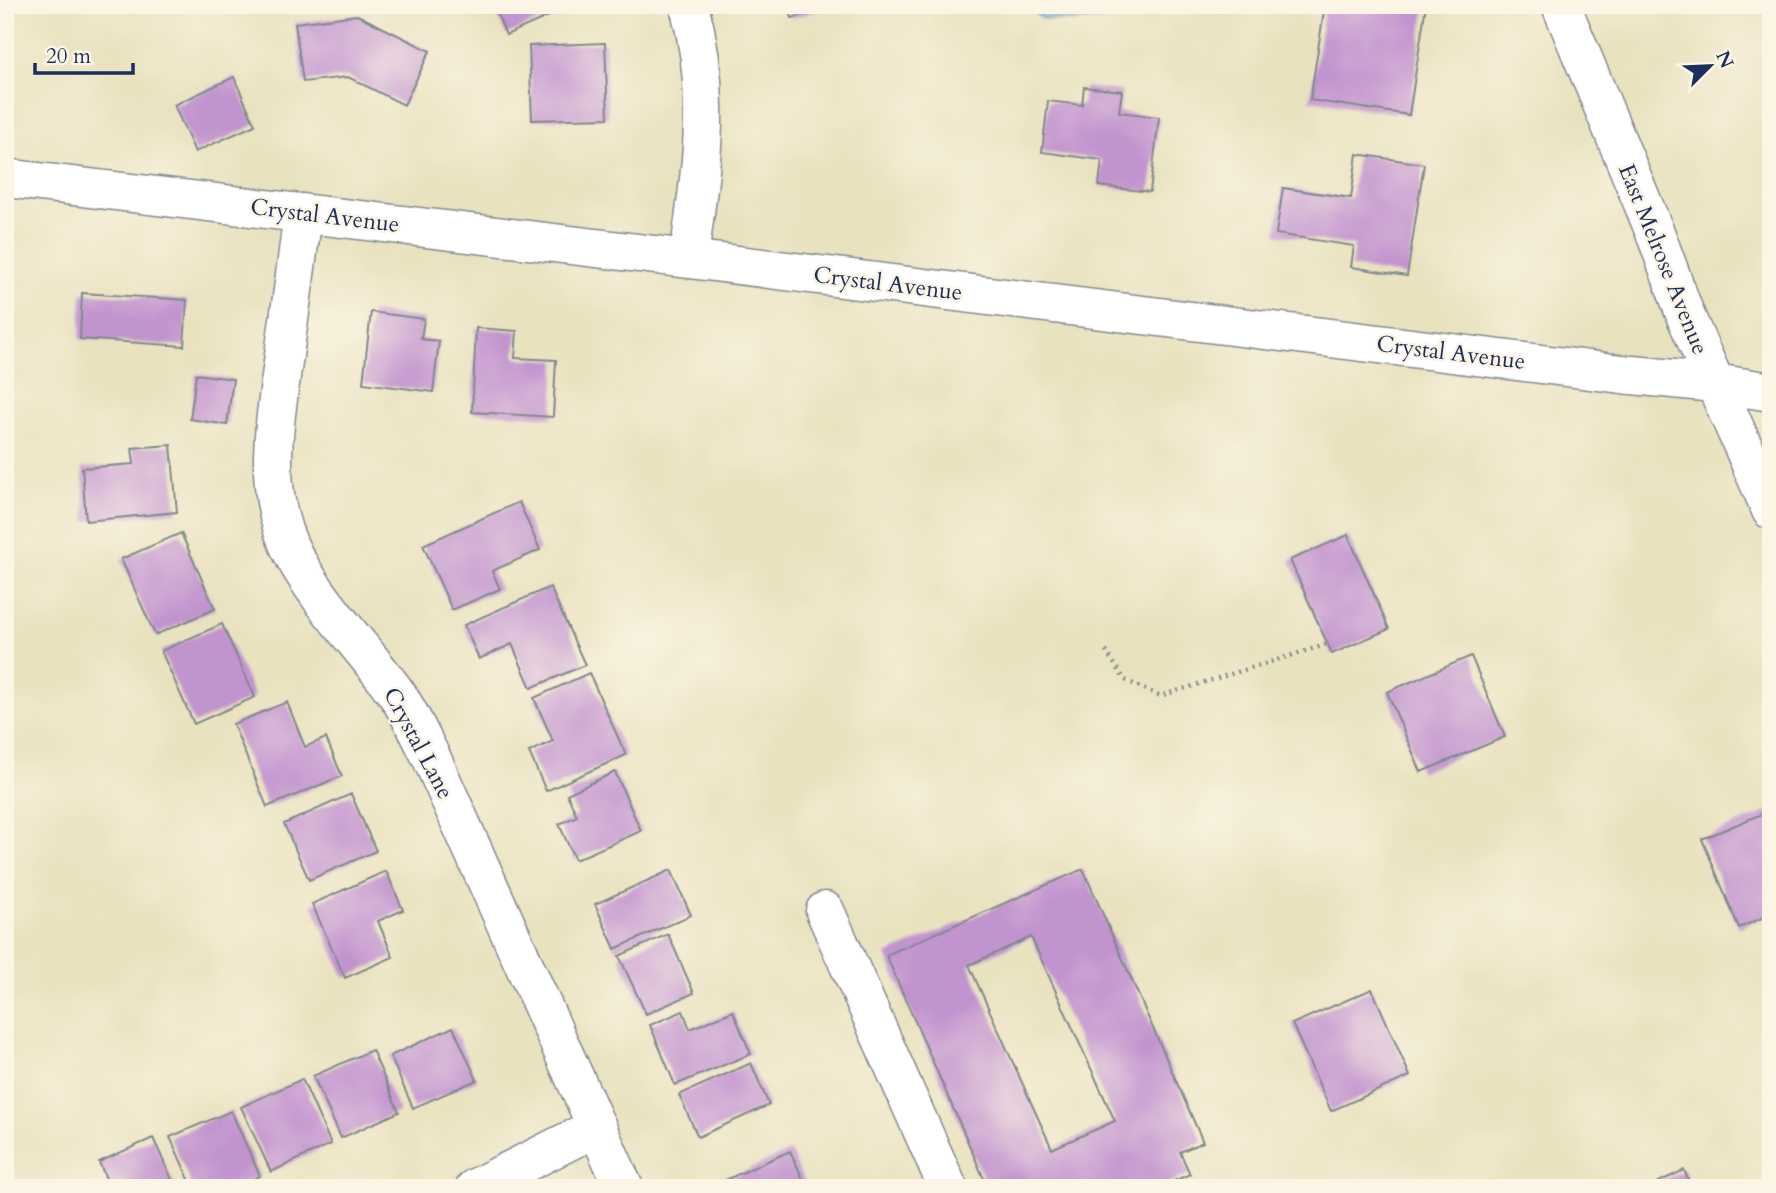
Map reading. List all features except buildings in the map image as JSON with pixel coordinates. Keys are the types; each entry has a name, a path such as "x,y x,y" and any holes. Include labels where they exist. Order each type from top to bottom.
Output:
{"street":[{"path":"689,259 699,181 704,107 697,34 690,5"},
{"name":"East Melrose Avenue","path":"1561,5 1656,235 1685,317 1771,510"},
{"name":"Crystal Avenue","path":"5,178 1622,374 1715,383 1771,392"},
{"name":"Crystal Lane","path":"303,213 274,432 272,482 284,533 294,556 320,599 398,695 432,758 624,1188"},
{"path":"825,911 948,1188"},
{"path":"475,1188 597,1127"}],"path":[{"path":"1105,651 1125,680 1160,696 1328,644"}],"water":[{"path":"1026,5 1129,5 1103,19 1075,21 1041,18"}]}
